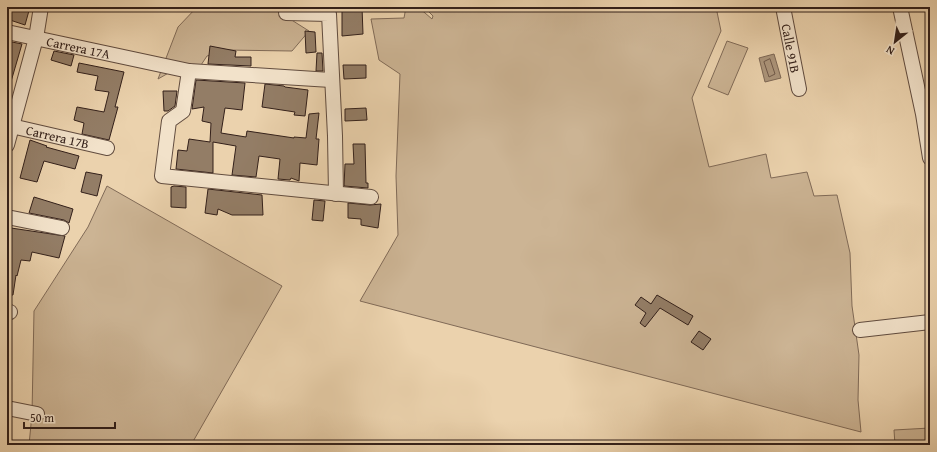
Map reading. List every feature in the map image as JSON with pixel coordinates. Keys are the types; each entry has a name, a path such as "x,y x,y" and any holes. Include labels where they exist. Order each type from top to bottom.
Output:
{"street":[{"path":"7,145 10,125 36,38 41,7"},
{"name":"Calle 91B","path":"783,7 799,89"},
{"path":"900,7 923,114 929,150"},
{"path":"286,13 329,14 331,80 335,136 336,194"},
{"name":"Carrera 17A","path":"7,32 189,72 331,80"},
{"path":"189,72 182,111 169,121 162,176 370,197"},
{"name":"Carrera 17B","path":"10,125 107,148"},
{"path":"7,218 62,228"},
{"path":"860,330 930,322"},
{"path":"7,408 37,414"}],"shaded area":[{"path":"197,7 271,7 309,31 292,51 225,50 207,56 199,68 179,67 158,79 178,27"},
{"path":"406,7 418,7 432,19 433,16 424,7 716,7 721,31 692,98 709,167 766,154 771,178 807,172 814,196 837,195 850,253 852,306 859,355 858,400 861,432 360,301 398,235 396,176 400,74 379,60 371,19 404,18"},
{"path":"727,41 748,48 728,95 708,87"},
{"path":"107,186 282,286 191,445 29,445 32,414 34,311 88,227"},
{"path":"930,428 930,445 895,445 894,430"}],"water":[{"path":"774,54 781,78 765,82 759,58"}],"building":[{"path":"7,7 30,7 25,25 7,19"},
{"path":"342,7 362,7 363,34 342,36"},
{"path":"305,31 315,32 316,52 306,53"},
{"path":"7,41 22,44 10,85 7,85"},
{"path":"210,46 236,51 235,57 251,57 251,66 208,64"},
{"path":"54,51 74,55 71,66 51,60"},
{"path":"317,53 322,53 323,71 316,71"},
{"path":"79,63 124,72 115,107 118,107 109,140 82,134 84,123 74,120 77,107 104,112 109,92 95,90 98,76 77,72"},
{"path":"343,65 366,65 366,78 344,79"},
{"path":"196,80 245,83 242,110 225,108 221,133 246,137 247,131 294,138 306,138 309,114 319,113 316,139 319,139 317,165 300,163 299,181 291,178 290,180 278,179 280,159 259,156 256,177 232,175 236,146 213,142 213,173 176,169 178,150 187,151 189,139 210,142 211,123 202,121 204,107 192,109"},
{"path":"265,84 308,90 305,116 294,115 295,112 262,107"},
{"path":"163,91 177,91 175,106 168,111 164,111"},
{"path":"366,108 367,120 345,121 345,109"},
{"path":"30,140 47,146 46,147 79,156 75,169 44,161 37,182 20,178"},
{"path":"353,144 365,144 366,183 368,183 368,188 344,186 345,164 354,164"},
{"path":"86,172 102,175 97,196 81,192"},
{"path":"171,187 186,187 186,208 171,207"},
{"path":"208,189 262,195 263,215 232,215 218,209 217,215 205,213"},
{"path":"34,197 73,209 69,223 64,220 29,213"},
{"path":"314,200 325,201 323,221 312,220"},
{"path":"348,203 370,205 381,204 378,228 361,225 361,219 348,218"},
{"path":"11,228 65,236 59,258 32,252 30,261 21,260 17,276 16,275 13,295 7,295 7,252"},
{"path":"657,295 693,316 688,325 660,308 645,327 640,323 646,313 635,305 641,297 651,304"},
{"path":"699,331 711,339 703,350 691,342"}]}
